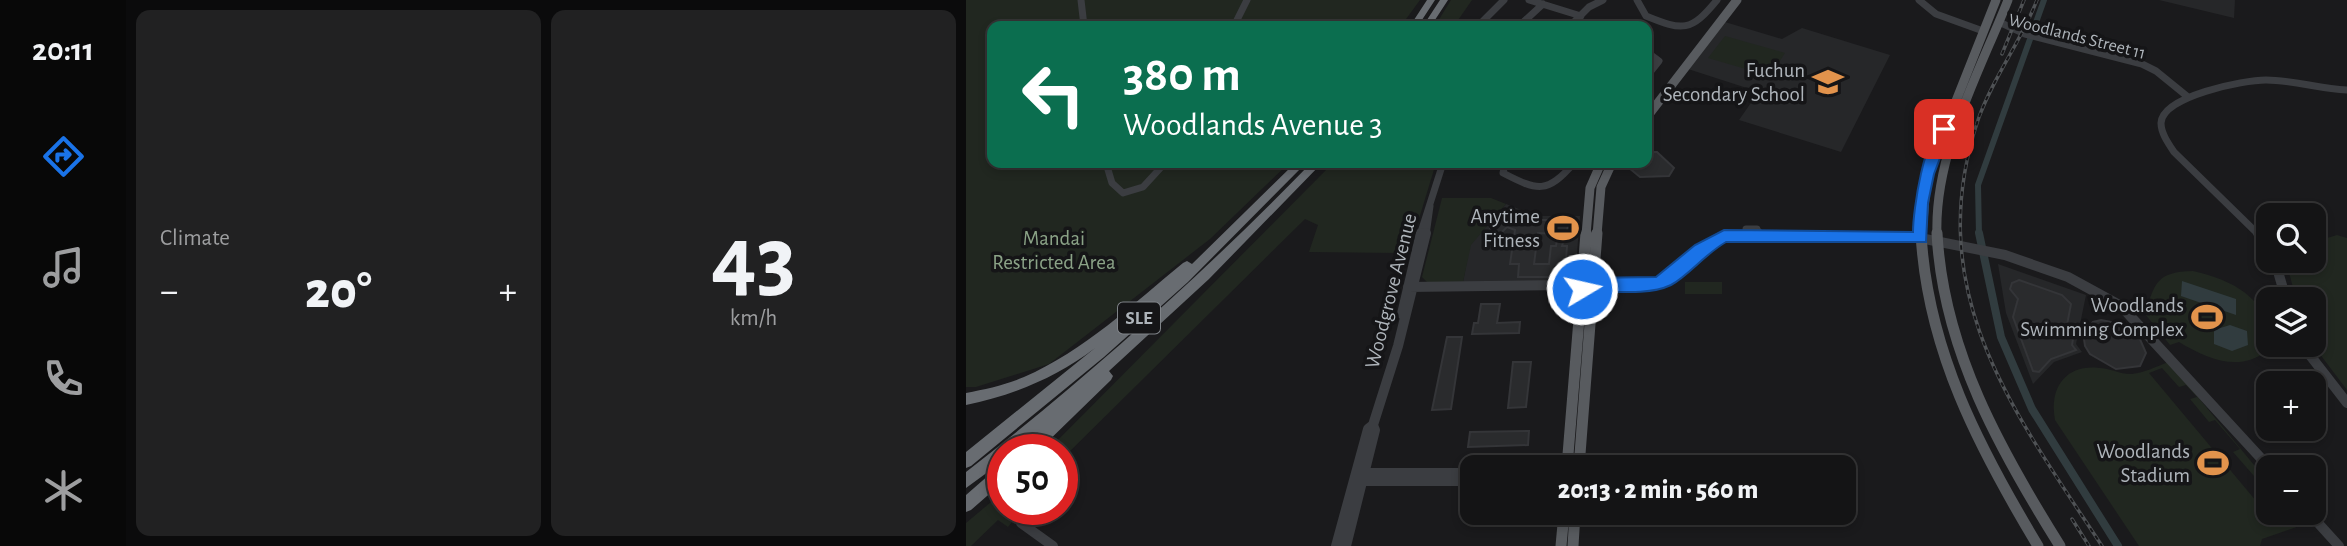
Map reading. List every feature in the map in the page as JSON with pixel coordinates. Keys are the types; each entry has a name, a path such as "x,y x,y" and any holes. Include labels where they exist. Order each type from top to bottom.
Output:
{"highway":[{"path":"1417,21 1431,0"},
{"path":"1430,21 1444,0"},
{"name":"SLE","path":"966,461 1099,353 1184,279 1296,168"},
{"name":"SLE","path":"1024,434 1143,334 1271,212 1312,168"},
{"path":"966,399 1016,387 1041,377 1066,362 1247,216"},
{"path":"1045,434 1134,348 1143,334"},
{"name":"SLE","path":"966,481 987,464"},
{"path":"966,505 987,486"}],"main road":[{"path":"1652,99 1729,0"},
{"path":"1652,110 1737,0"},
{"path":"1996,0 1927,174 1921,203 1921,240 1931,309 1963,410 1991,471 2038,546"},
{"path":"2008,0 1948,158 1937,208 1939,240 1947,313 1974,394 2004,457 2060,546"},
{"path":"1580,455 1590,188 1599,168"},
{"path":"1568,455 1601,187 1610,168"},
{"path":"2028,530 2025,517 2030,514 2046,524"},
{"path":"1561,546 1563,525"},
{"path":"1573,546 1574,525"}],"street":[{"path":"1080,0 1083,21"},
{"path":"1236,21 1247,0"},
{"path":"1483,21 1504,0"},
{"path":"1530,0 1581,16"},
{"path":"1576,21 1601,0"},
{"path":"1637,0 1646,16 1685,28 1696,25 1717,0"},
{"path":"1922,0 1936,14 1985,26"},
{"path":"1524,21 1543,4"},
{"name":"Woodlands Street 11","path":"1999,22 2025,35"},
{"name":"Woodlands Street 11","path":"1995,33 2025,35 2141,68 2163,80 2185,98"},
{"path":"1652,54 1659,61 1652,70"},
{"path":"2256,233 2182,160 2162,134 2161,124 2166,108 2185,98 2270,80 2347,90"},
{"path":"1108,168 1112,183 1123,193 1133,192 1151,182 1161,168"},
{"name":"Woodgrove Avenue","path":"1336,546 1375,430 1373,425 1387,384 1441,168"},
{"path":"1503,168 1502,171 1506,175 1546,189 1555,186 1570,168"},
{"path":"1746,229 1757,229 1758,236"},
{"path":"1588,287 1657,284 1668,279 1715,240 1724,236 1921,240"},
{"path":"1411,289 1659,287 1674,279 1712,246 1727,240 1939,240 1989,253 2067,281 2080,283 2110,297 2135,320 2258,455"},
{"path":"2311,357 2347,403"},
{"path":"1358,477 1460,473"},
{"path":"1358,477 1460,481"},
{"name":"Woodgrove Avenue","path":"1346,546 1358,477"},
{"path":"1024,525 1053,546"},
{"path":"2320,525 2339,546"}],"shaded area":[{"path":"2159,0 2235,0 2234,18"},
{"path":"1725,22 1782,39 1802,28 1890,55 1841,152 1739,120 1755,97 1753,90 1688,69"},
{"path":"1506,204 1537,216 1580,216 1575,278 1569,282 1463,282 1470,245"},
{"path":"1998,264 2086,295 2076,344 2082,352 2054,362 2033,384 2006,313"},
{"path":"2182,281 2236,299 2236,315 2181,296"},
{"path":"2230,325 2247,331 2248,345 2232,351 2214,344 2214,330"}],"green space":[{"name":"Mandai Restricted Area","path":"966,0 1420,0 1405,21 987,21 987,168 1284,168 1210,239 1049,364 976,387 966,387"},
{"path":"1451,0 1472,0 1457,21 1438,21"},
{"path":"1725,36 1785,53 1770,76 1708,58"},
{"path":"1328,168 1434,168 1407,258 1397,253 1309,252 1318,225 1305,219 1078,443 1078,434 1064,434"},
{"path":"1442,198 1491,198 1506,204 1471,245 1463,282 1427,282 1422,277"},
{"path":"2337,235 2347,238 2347,390 2322,357 2326,357 2326,287 2293,287 2289,273 2326,273 2326,238"},
{"name":"Woodlands Swimming Complex","path":"2193,271 2224,281 2249,296 2256,304 2257,357 2246,361 2224,361 2201,354 2179,342 2170,345 2145,314 2159,281 2181,272"},
{"path":"1685,282 1722,282 1722,294 1685,294"},
{"path":"2169,362 2256,467 2254,476 2233,452 2240,449 2215,420 2209,422 2190,399 2197,397 2186,385 2179,387 2162,368 2149,373 2256,501 2256,525 2302,525 2262,539 2260,546 2139,546 2055,420 2054,409 2057,389 2062,381 2077,370 2099,368 2132,374"},
{"path":"987,505 987,525 993,525 971,546 966,546 966,523"}],"building":[{"path":"1652,152 1657,152 1674,168 1669,176 1640,177 1629,168 1652,168"},
{"path":"1506,210 1531,220 1570,220 1562,246 1567,246 1565,273 1560,277 1518,277 1519,264 1510,264 1515,230 1507,227 1501,233 1490,229","holes":["1538,233 1558,234 1556,246 1551,246 1549,264 1534,264"]},
{"path":"2019,280 2062,295 2071,304 2066,330 2074,333 2072,345 2076,350 2051,359 2039,372 2033,371 2013,317 2018,299 2010,289 2012,283"},
{"path":"1481,304 1500,304 1497,323 1520,322 1519,333 1472,334 1474,323 1478,323"},
{"path":"2101,320 2121,324 2139,337 2146,353 2140,366 2116,369 2090,354 2085,346 2083,332 2093,322"},
{"path":"1447,337 1462,337 1451,409 1432,410"},
{"path":"1513,362 1531,362 1526,407 1508,408"},
{"path":"1529,431 1528,445 1468,447 1470,432"}],"waterway":[{"path":"1979,235 1978,185 2044,0"},
{"path":"1979,233 2001,337 2032,409 2118,546"}],"railway":[{"path":"2002,54 2024,0"},
{"path":"2037,0 1978,120 1963,182 1961,239 1968,294 1985,346 2008,396 2037,446 2102,546"},
{"path":"2072,519 2089,546"}],"place":[{"name":"Fuchun Secondary School","path":"1828,82"},
{"name":"Anytime Fitness","path":"1563,228"},
{"name":"Woodlands Swimming Complex","path":"2207,317"},
{"name":"Woodlands Stadium","path":"2213,463"}],"route":[{"path":"1582,289 1582,285 1657,284 1668,279 1700,249 1724,236 1920,238 1921,203 1927,174 1944,129"}]}
